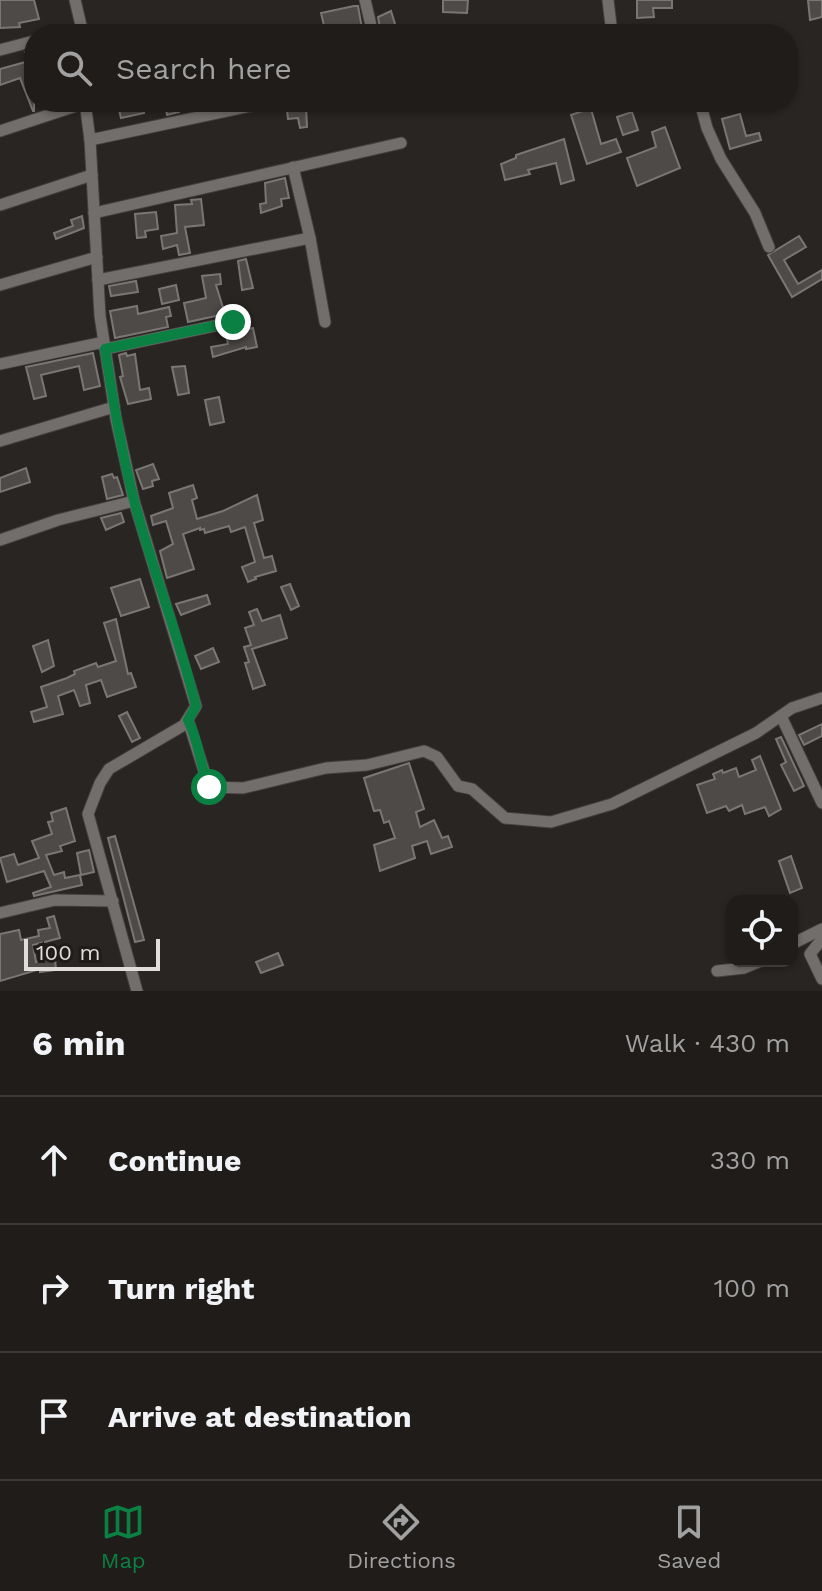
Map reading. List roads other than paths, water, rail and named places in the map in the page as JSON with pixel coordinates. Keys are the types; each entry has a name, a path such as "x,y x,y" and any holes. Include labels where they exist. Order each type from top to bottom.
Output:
{"street":[{"path":"75,0 81,24"},
{"path":"365,0 371,24"},
{"path":"608,0 611,24"},
{"path":"0,50 24,44"},
{"path":"0,131 58,112"},
{"path":"86,112 98,280 114,407 134,501 196,706 184,725 109,769 88,814 137,991"},
{"path":"90,140 222,112"},
{"path":"703,112 721,159 755,213 769,247"},
{"path":"94,213 401,143"},
{"path":"293,167 325,322"},
{"path":"0,205 92,175"},
{"path":"98,280 310,238"},
{"path":"0,285 97,257"},
{"path":"0,364 233,322"},
{"path":"0,441 114,407"},
{"path":"0,540 58,520 134,501"},
{"path":"188,720 194,731 209,787 243,788 326,768 367,765 424,751 437,757 458,786 472,789 505,818 551,822 612,804 756,733 792,708 822,698"},
{"path":"781,716 822,803"},
{"path":"0,913 55,900 113,901"},
{"path":"798,941 822,929"},
{"path":"822,939 810,954 822,979"},
{"path":"717,971 746,967"}]}
